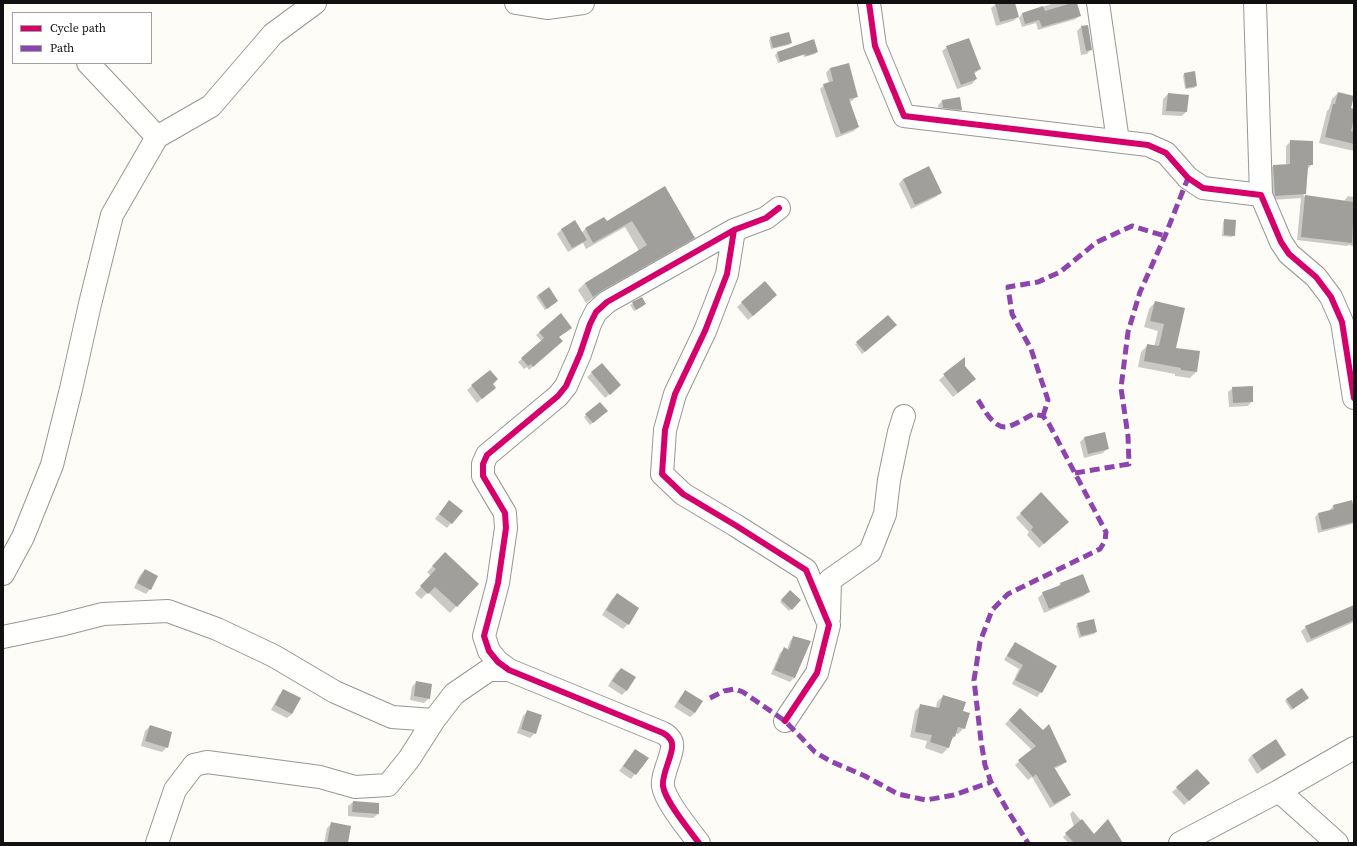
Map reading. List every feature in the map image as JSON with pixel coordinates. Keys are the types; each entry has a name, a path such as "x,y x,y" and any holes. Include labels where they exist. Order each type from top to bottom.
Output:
{"street":[{"path":"3,574 23,537 52,466 112,215 156,137 211,106 273,34 315,3"},
{"path":"516,3 546,8 583,3"},
{"path":"869,3 874,46 904,116 1148,145 1166,153 1188,178 1202,188 1261,195"},
{"path":"1098,3 1118,141"},
{"path":"1255,3 1261,195 1281,242 1289,254 1316,277 1331,296 1342,322 1354,398"},
{"path":"89,64 156,137"},
{"path":"699,843 667,798 663,786 663,776 673,747 671,739 663,733 508,670 498,662 489,651 484,636 498,583 506,528 505,513 483,476 483,464 487,455 558,396 566,386 580,354 590,324 596,312 607,302 734,230 766,218 779,208"},
{"path":"734,230 727,274 705,330 675,394 665,430 662,474 683,494 806,570 829,625"},
{"path":"785,721 817,673 829,625 830,580 870,552 885,514 889,480 899,432 904,416"},
{"path":"3,637 103,614 168,611 217,629 274,656 334,692 392,717 434,720"},
{"path":"157,843 175,790 194,765 207,762 320,777 355,787 388,785 409,759 434,720 454,694 489,670 508,670"},
{"path":"1180,843 1279,791 1354,748"},
{"path":"1279,791 1337,843"}],"building":[{"path":"995,3 1015,3 1019,17 1000,22"},
{"path":"1072,3 1077,3 1081,16 1042,27 1039,20 1025,24 1022,13 1043,6 1045,11"},
{"path":"1088,25 1092,50 1086,51 1081,26"},
{"path":"789,32 792,43 773,48 770,37"},
{"path":"969,38 981,69 974,72 977,79 961,85 946,46"},
{"path":"814,39 818,52 806,56 805,54 780,62 777,52"},
{"path":"849,63 858,97 849,99 859,127 841,134 823,84 833,81 830,68"},
{"path":"1195,71 1197,86 1186,88 1184,73"},
{"path":"1338,92 1354,96 1351,108 1354,109 1354,118 1351,131 1354,132 1354,144 1325,137 1333,104 1335,104"},
{"path":"1168,93 1189,95 1187,112 1166,111"},
{"path":"960,97 962,110 943,108 942,100"},
{"path":"1290,140 1313,141 1313,165 1308,165 1306,194 1275,196 1273,165 1290,164"},
{"path":"929,166 942,193 915,205 903,179"},
{"path":"665,186 695,238 593,297 585,283 647,245 632,221 593,243 585,228 604,217 607,221"},
{"path":"1305,195 1354,202 1352,243 1301,237"},
{"path":"1224,219 1236,220 1235,236 1224,235"},
{"path":"575,220 587,240 572,248 561,229"},
{"path":"765,281 777,295 753,316 741,302"},
{"path":"549,287 558,301 547,309 538,295"},
{"path":"642,297 646,304 636,310 632,302"},
{"path":"1155,301 1185,308 1176,348 1200,351 1197,372 1181,370 1181,368 1144,361 1147,344 1159,346 1164,324 1150,321"},
{"path":"561,313 572,328 559,337 563,341 533,367 531,364 528,366 521,358 544,338 539,332"},
{"path":"888,315 897,325 865,352 856,342"},
{"path":"965,357 965,366 976,379 958,393 943,374"},
{"path":"602,363 621,385 610,395 591,372"},
{"path":"490,370 498,379 493,384 496,388 482,399 471,385"},
{"path":"1253,386 1253,402 1233,403 1232,387"},
{"path":"600,402 608,411 593,423 585,414"},
{"path":"1105,432 1109,449 1088,454 1084,437"},
{"path":"1041,492 1069,522 1044,544 1031,530 1033,527 1020,513"},
{"path":"449,500 463,511 452,524 439,514"},
{"path":"1352,500 1354,508 1354,522 1322,530 1318,513 1334,509 1333,505"},
{"path":"445,552 479,584 457,607 435,587 428,594 420,586 436,569 432,566"},
{"path":"145,569 158,576 151,590 137,583"},
{"path":"1083,574 1090,592 1049,609 1042,592 1061,585 1060,583"},
{"path":"790,590 801,600 792,610 781,600"},
{"path":"617,593 639,608 629,625 606,610"},
{"path":"1354,605 1354,620 1311,639 1305,626"},
{"path":"1094,619 1097,632 1081,636 1077,623"},
{"path":"793,636 811,641 795,678 774,670 784,647 789,650"},
{"path":"1015,642 1057,666 1042,693 1015,680 1023,665 1007,656"},
{"path":"621,668 636,677 627,691 612,681"},
{"path":"416,681 432,684 430,699 414,696"},
{"path":"1302,688 1309,698 1293,709 1286,699"},
{"path":"283,689 301,698 292,714 275,705"},
{"path":"685,690 703,701 695,713 678,702"},
{"path":"943,695 966,702 963,711 970,713 965,729 958,727 949,748 930,742 932,735 915,732 920,704 939,708"},
{"path":"1020,708 1043,730 1049,724 1067,762 1054,767 1071,795 1054,804 1036,774 1033,777 1018,760 1036,746 1009,720"},
{"path":"527,710 542,715 536,734 521,729"},
{"path":"150,725 172,732 168,748 145,741"},
{"path":"1276,739 1286,755 1262,770 1252,755"},
{"path":"635,749 649,758 636,775 623,766"},
{"path":"1197,769 1210,783 1189,801 1176,787"},
{"path":"353,801 379,803 379,814 352,812"},
{"path":"1082,819 1094,834 1108,819 1123,843 1074,843 1065,833"},
{"path":"331,822 351,826 348,843 327,843"}],"marked path":[{"path":"1075,473 1129,464 1128,436 1121,388 1128,332 1140,292 1165,236 1188,178"},
{"path":"1043,416 1048,400 1031,349 1012,314 1008,287 1038,282 1060,272 1097,242 1132,226 1165,236"},
{"path":"978,400 991,419 1000,426 1010,426 1033,414 1043,416 1049,424 1106,532 1105,541 1100,549 1008,594 992,610 980,642 974,680 985,765 991,782 1028,843"},
{"path":"710,698 724,691 735,689 743,692 785,721 815,752 830,761 865,776 898,794 926,800 954,795 991,782"}],"cycle path":[{"path":"869,3 875,46 904,116 1148,145 1166,153 1188,178 1203,188 1261,195 1281,242 1289,254 1316,277 1331,297 1342,322 1354,398"},
{"path":"779,208 766,218 734,230 727,274 705,331 675,394 665,430 662,474 683,494 806,570 829,625 817,673 785,721"},
{"path":"699,843 678,815 668,799 663,786 664,774 672,748 672,743 667,736 663,733 509,670 498,662 489,651 484,636 498,583 506,528 505,513 483,476 483,464 487,455 558,396 566,386 596,312 607,302 734,230"}]}
